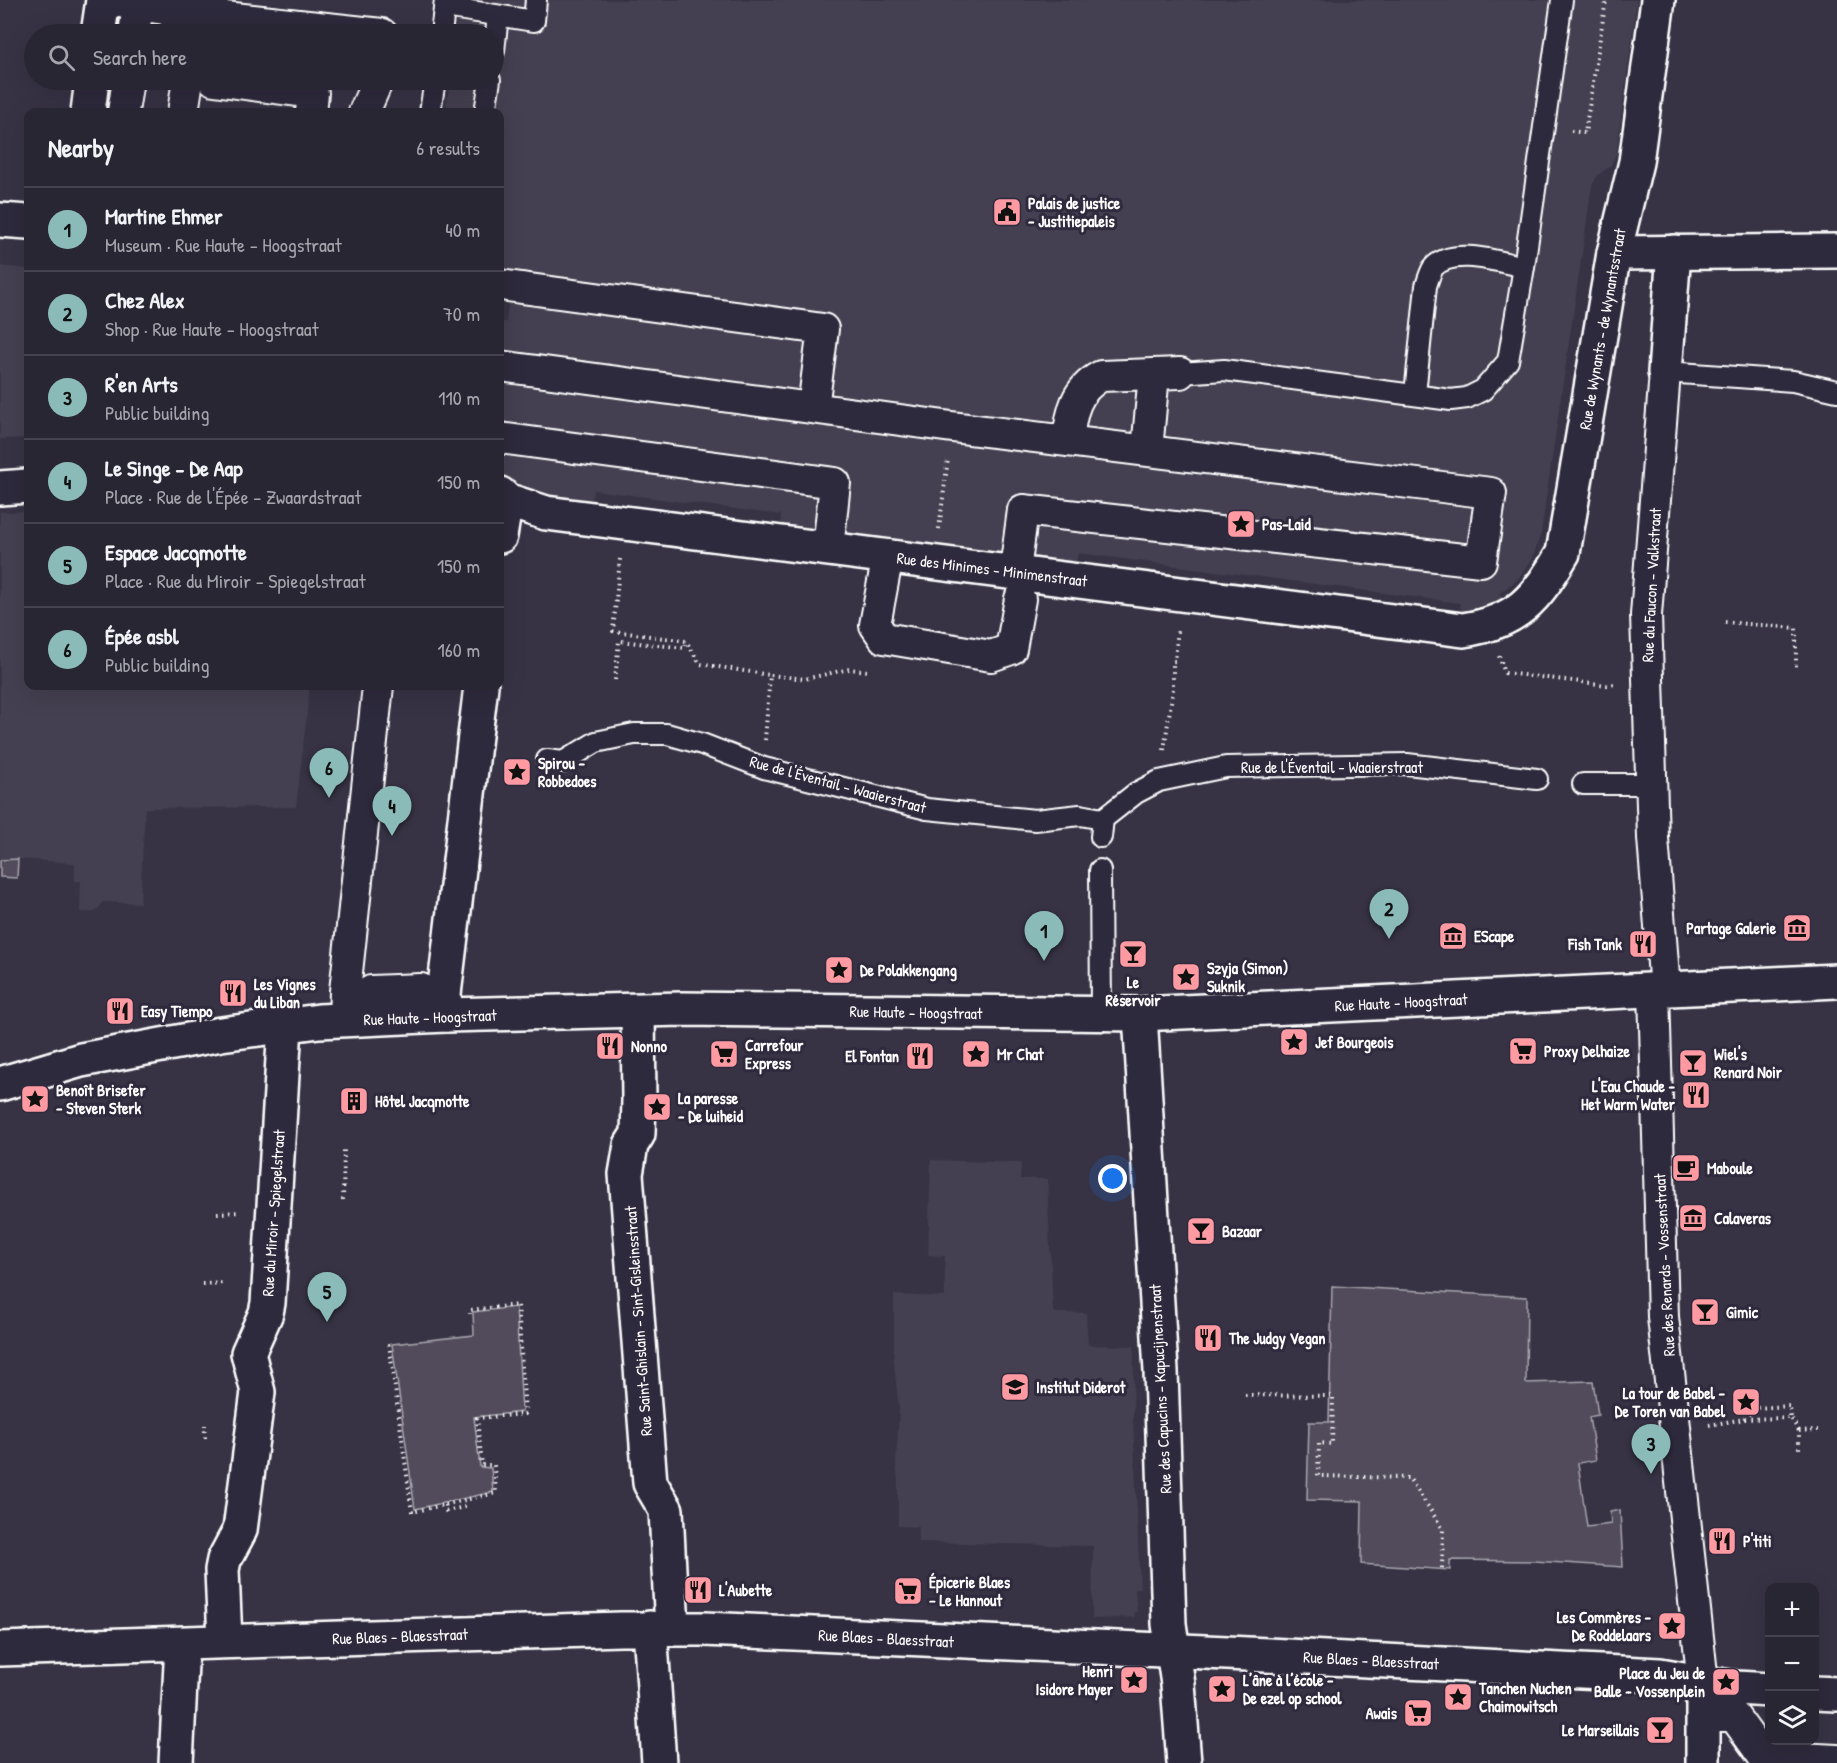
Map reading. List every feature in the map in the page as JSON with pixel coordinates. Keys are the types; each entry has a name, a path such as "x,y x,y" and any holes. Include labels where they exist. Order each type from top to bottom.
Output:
{"street":[{"name":"Rue de Wynants - de Wynantsstraat","path":"1493,640 1545,585 1563,553 1614,253 1636,162 1658,0"},
{"path":"122,3 196,24"},
{"path":"106,24 122,3"},
{"path":"122,3 130,24"},
{"path":"88,108 91,90"},
{"path":"124,108 126,90"},
{"path":"184,108 186,90"},
{"path":"290,90 313,93 311,108"},
{"path":"0,220 24,222"},
{"path":"1614,253 1837,251"},
{"name":"Rue du Faucon - Valkstraat","path":"1659,990 1646,615 1674,252"},
{"path":"504,286 823,329 813,408"},
{"path":"504,367 813,408 1491,493 1481,561 1023,510 1011,649 991,656 884,638 875,625 888,555"},
{"path":"1068,440 1071,412 1083,389 1091,381 1101,376 1167,373 1147,450"},
{"path":"504,439 835,483 828,549"},
{"path":"0,488 24,486"},
{"name":"Rue des Minimes - Minimenstraat","path":"504,497 546,513 888,555 1018,585 1463,630 1493,640"},
{"path":"350,1010 347,979 378,690"},
{"path":"440,1005 444,994 481,690"},
{"name":"Rue Haute - Hoogstraat","path":"0,1084 81,1060 221,1034 319,1021 350,1010 440,1005 638,1011 706,1009 1140,1014 1837,981"},
{"name":"Rue des Renards - Vossenstraat","path":"1659,990 1663,1317 1702,1683"},
{"name":"Rue Saint-Ghislain - Sint-Gisleinsstraat","path":"638,1011 638,1134 631,1145 626,1174 650,1483 666,1510 658,1763"},
{"name":"Rue des Capucins - Kapucijnenstraat","path":"1140,1014 1161,1371 1169,1624 1184,1763"},
{"name":"Rue du Miroir - Spiegelstraat","path":"225,1641 222,1570 224,1560 240,1530 258,1392 248,1353 266,1313 268,1303 285,1026"},
{"name":"Rue Blaes - Blaesstraat","path":"0,1649 661,1629 1660,1675 1702,1683 1765,1689"},
{"path":"176,1763 182,1644"},
{"path":"1702,1683 1703,1763"},
{"path":"1819,1693 1837,1694"},
{"path":"1727,1711 1766,1759 1837,1760"}],"lane":[{"path":"442,24 445,4 498,16 534,21 536,0"},
{"path":"1167,373 1224,370 1451,400 1467,398 1483,390 1508,361 1524,267 1562,0"},
{"path":"497,24 498,16"},
{"path":"431,108 433,90"},
{"path":"486,108 488,90"},
{"path":"1415,394 1426,286 1432,269 1443,260 1460,255 1524,267"},
{"path":"1665,372 1793,381 1837,391"},
{"name":"Rue de l'Éventail - Waaierstraat","path":"547,760 563,762 596,742 634,734 667,734 702,744 764,768 927,808 1035,820 1080,815 1102,828 1136,793 1159,781 1226,767 1407,764 1537,778"},
{"path":"1583,784 1651,784"},
{"path":"1100,870 1101,1014"}],"path":[{"path":"1587,118 1605,0"},
{"path":"941,516 948,455"},
{"path":"621,557 613,631 686,641"},
{"path":"1725,622 1796,628 1796,669"},
{"path":"686,641 699,664 805,679 849,669 868,671 884,638"},
{"path":"1493,640 1504,673 1607,685"},
{"path":"615,680 619,641 685,648 686,641"},
{"path":"1166,734 1173,689 1173,661"},
{"path":"766,733 770,675"},
{"path":"343,1200 344,1149"},
{"path":"201,1284 226,1283"},
{"path":"388,1344 412,1512 496,1493 494,1465 482,1465 477,1418 525,1414 518,1305 470,1310 470,1314"},
{"path":"1245,1395 1333,1396 1332,1444 1319,1443 1318,1476 1409,1478 1443,1529 1442,1570"},
{"path":"1744,1419 1755,1408 1790,1406 1791,1418 1799,1431 1799,1450"},
{"path":"1676,1428 1744,1419 1791,1418"},
{"path":"205,1425 205,1438"},
{"path":"1799,1431 1818,1430"},
{"path":"445,1505 446,1511 469,1506"}],"shaded area":[{"path":"457,0 1637,0 1616,155 1610,166 1598,175 1592,185 1541,533 1532,560 1516,581 1499,593 1504,601 1503,604 1461,614 1460,603 1078,553 1076,562 1073,564 783,525 781,515 594,490 591,500 537,494 504,477 504,322 506,322 511,278 504,277 504,108 446,108 448,90 504,90 504,24 455,24 456,20 479,22 481,5"},
{"path":"0,266 24,269 24,438 0,439"},
{"path":"24,511 24,690 310,690 296,807 145,808 140,903 102,902 94,912 80,912 81,881 75,881 75,863 0,860 0,512"},
{"path":"18,859 17,878 0,877 0,860"},
{"name":"Institut Diderot","path":"931,1160 1021,1163 1020,1179 1047,1179 1053,1311 1056,1313 1086,1313 1088,1345 1134,1346 1133,1417 1140,1588 1135,1588 1137,1612 1134,1612 1135,1617 1092,1619 1093,1546 919,1542 919,1527 898,1526 896,1464 899,1410 894,1363 894,1295 945,1297 945,1256 928,1255"},
{"path":"1332,1286 1527,1297 1526,1383 1593,1381 1598,1415 1589,1417 1596,1460 1578,1463 1587,1527 1611,1524 1610,1512 1620,1510 1623,1567 1534,1561 1450,1560 1450,1570 1361,1564 1362,1501 1307,1500 1309,1422 1329,1422"},
{"path":"516,1307 522,1412 474,1417 480,1467 491,1468 493,1492 415,1509 392,1344 474,1335 473,1312"}],"place":[{"name":"Palais de justice - Justitiepaleis","path":"1007,212"},
{"name":"Pas-Laid","path":"1241,524"},
{"name":"Spirou - Robbedoes","path":"517,772"},
{"name":"Épée asbl","path":"329,798"},
{"name":"Le Singe - De Aap","path":"392,836"},
{"name":"Partage Galerie","path":"1797,928"},
{"name":"EScape","path":"1453,936"},
{"name":"Chez Alex","path":"1389,939"},
{"name":"Fish Tank","path":"1643,944"},
{"name":"Le Réservoir","path":"1133,954"},
{"name":"Martine Ehmer","path":"1044,961"},
{"name":"De Polakkengang","path":"839,970"},
{"name":"Szyja (Simon) Suknik","path":"1186,977"},
{"name":"Les Vignes du Liban","path":"233,993"},
{"name":"Easy Tiempo","path":"120,1011"},
{"name":"Jef Bourgeois","path":"1294,1042"},
{"name":"Nonno","path":"610,1046"},
{"name":"Proxy Delhaize","path":"1523,1051"},
{"name":"Carrefour Express","path":"724,1054"},
{"name":"Mr Chat","path":"976,1054"},
{"name":"El Fontan","path":"920,1056"},
{"name":"Wiel's Renard Noir","path":"1693,1063"},
{"name":"L'Eau Chaude - Het Warm Water","path":"1696,1095"},
{"name":"Benoît Brisefer - Steven Sterk","path":"35,1099"},
{"name":"Hôtel Jacqmotte","path":"354,1101"},
{"name":"La paresse - De luiheid","path":"657,1107"},
{"name":"Maboule","path":"1686,1168"},
{"name":"Calaveras","path":"1693,1218"},
{"name":"Bazaar","path":"1201,1231"},
{"name":"Gimic","path":"1705,1312"},
{"name":"Espace Jacqmotte","path":"327,1322"},
{"name":"The Judgy Vegan","path":"1208,1338"},
{"name":"Institut Diderot","path":"1015,1387"},
{"name":"La tour de Babel - De Toren van Babel","path":"1746,1402"},
{"name":"R'en Arts","path":"1651,1474"},
{"name":"P'titi","path":"1722,1541"},
{"name":"L'Aubette","path":"698,1590"},
{"name":"Épicerie Blaes – Le Hannout","path":"908,1591"},
{"name":"Les Commères - De Roddelaars","path":"1672,1626"},
{"name":"Henri Isidore Mayer","path":"1134,1680"},
{"name":"Place du Jeu de Balle - Vossenplein","path":"1726,1682"},
{"name":"L’âne à l’école - De ezel op school","path":"1222,1689"},
{"name":"Tanchen Nuchen Chaimowitsch","path":"1458,1697"},
{"name":"Awais","path":"1418,1713"},
{"name":"Le Marseillais","path":"1660,1730"}]}
